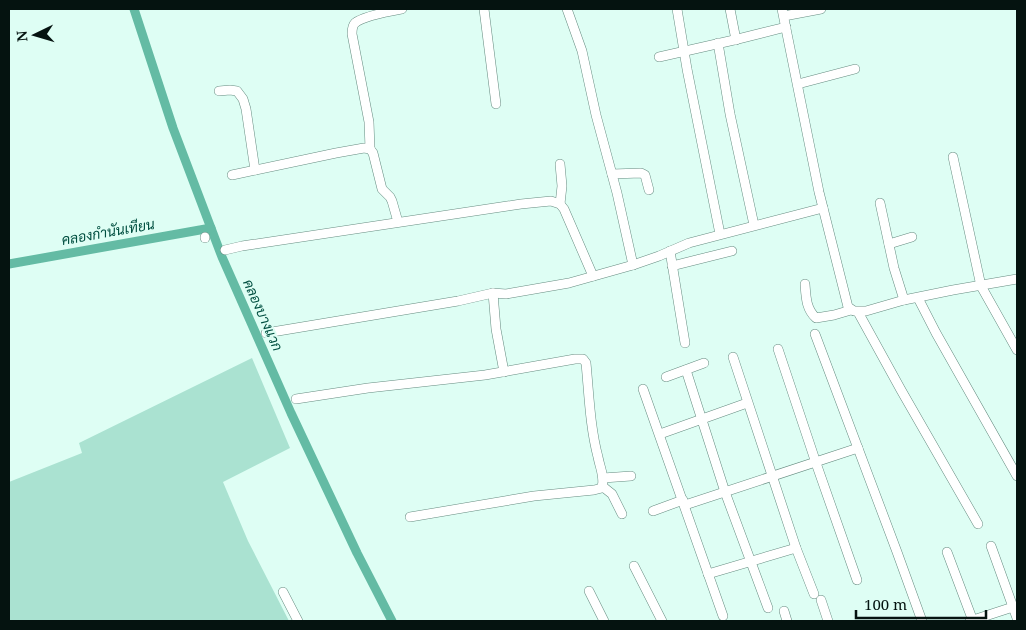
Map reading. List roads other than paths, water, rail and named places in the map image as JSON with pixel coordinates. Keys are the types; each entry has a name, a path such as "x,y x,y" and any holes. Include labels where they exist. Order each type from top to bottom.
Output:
{"street":[{"path":"398,222 390,197 382,190 373,153 370,149 368,122 352,34 356,22 402,9"},
{"path":"484,9 496,104"},
{"path":"567,9 582,51 633,265"},
{"path":"677,9 720,234"},
{"path":"730,9 736,40"},
{"path":"821,9 783,12 823,208 848,307 854,311 978,524"},
{"path":"658,57 786,27"},
{"path":"718,43 730,114 754,225"},
{"path":"798,84 855,69"},
{"path":"219,91 230,90 237,92 243,99 255,170"},
{"path":"232,175 364,148 370,149"},
{"path":"953,157 981,286 1017,350"},
{"path":"560,164 562,186 560,204"},
{"path":"612,174 641,173 645,175 649,190"},
{"path":"224,250 398,222 551,201 560,204 564,209 593,276"},
{"path":"880,203 894,268 904,300"},
{"path":"266,333 458,301 493,293 506,294 569,283 633,265 689,243 823,208"},
{"path":"889,244 912,237"},
{"path":"670,251 685,343"},
{"path":"672,266 732,251"},
{"path":"804,284 808,307 816,318 854,311 866,311 904,300 1017,279"},
{"path":"493,293 496,329 504,372"},
{"path":"918,298 1017,476"},
{"path":"816,334 922,621"},
{"path":"778,349 858,580"},
{"path":"733,357 796,548 828,621"},
{"path":"296,399 368,388 504,372 583,359 586,363 593,438 603,482 602,488 534,496 410,517"},
{"path":"666,377 704,363"},
{"path":"686,370 725,492 768,608"},
{"path":"644,388 723,616"},
{"path":"660,434 747,402"},
{"path":"653,511 725,492 858,448"},
{"path":"603,482 631,476"},
{"path":"603,482 612,494 622,514"},
{"path":"991,546 1017,618"},
{"path":"708,574 796,548"},
{"path":"947,552 971,621 1013,607"},
{"path":"634,566 662,621"},
{"path":"589,591 604,621"},
{"path":"282,592 298,621"},
{"path":"784,611 787,621"}],"waterway":[{"name":"คลองบางแวก","path":"134,9 173,128 222,257 291,413 357,553 392,621"},
{"name":"คลองกำนันเทียน","path":"9,264 211,228"}]}
